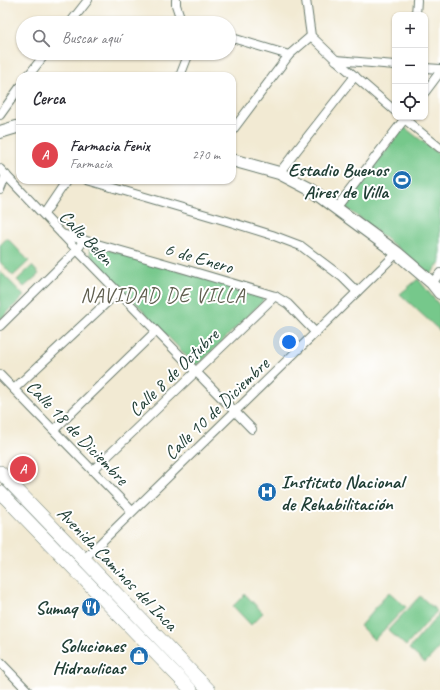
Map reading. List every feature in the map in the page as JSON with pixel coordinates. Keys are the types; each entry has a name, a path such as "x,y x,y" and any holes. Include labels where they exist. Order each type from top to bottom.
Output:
{"main road":[{"name":"Avenida Caminos del Inca","path":"0,472 209,690"},
{"name":"Avenida Caminos del Inca","path":"0,492 191,690"}],"street":[{"path":"75,16 88,0"},
{"path":"176,0 180,16"},
{"path":"306,0 311,36 336,60 392,108"},
{"path":"416,12 417,0"},
{"path":"236,126 289,55 311,36"},
{"path":"236,39 289,55"},
{"path":"31,72 41,60"},
{"path":"182,72 187,60"},
{"path":"336,60 392,65"},
{"path":"428,68 440,70 428,88"},
{"path":"279,174 355,76"},
{"path":"0,115 16,93"},
{"path":"337,207 402,120"},
{"path":"406,120 440,148"},
{"path":"0,132 16,127"},
{"path":"236,161 279,174 310,189 337,207 397,253 432,283 440,293"},
{"path":"0,190 3,172"},
{"name":"Calle Belen","path":"3,172 44,214 60,233 252,429"},
{"path":"44,214 65,184"},
{"path":"100,184 272,235 300,246 342,277 357,292"},
{"name":"6 de Enero","path":"60,233 275,296 288,304 316,333"},
{"path":"0,326 77,250 84,240"},
{"name":"Calle 10 de Diciembre","path":"74,569 397,253"},
{"path":"432,283 440,273"},
{"path":"14,389 118,292"},
{"name":"Calle 8 de Octubre","path":"93,470 275,296"},
{"path":"54,430 156,331"},
{"name":"Calle 18 de Diciembre","path":"0,375 132,512"},
{"path":"0,662 27,690"}],"green space":[{"name":"Estadio Buenos Aires de Villa","path":"404,127 440,155 440,262 431,274 344,206"},
{"path":"7,238 29,261 13,276 0,262 0,245"},
{"path":"93,245 262,295 263,301 199,364 194,364 91,256 89,248"},
{"path":"32,266 39,274 24,287 17,280"},
{"path":"0,271 24,296 0,320"},
{"path":"418,279 440,306 440,331 400,294"},
{"path":"389,592 406,607 374,640 360,626"},
{"path":"245,594 263,613 251,625 233,606"},
{"path":"420,596 437,611 406,646 388,630"},
{"path":"440,613 440,647 425,663 409,649"}],"place":[{"name":"Estadio Buenos Aires de Villa","path":"402,180"},
{"name":"Farmacia Fenix","path":"23,469"},
{"name":"Instituto Nacional de Rehabilitación","path":"267,492"},
{"name":"Sumaq","path":"91,607"},
{"name":"Soluciones Hidraulicas","path":"139,656"}],"district":[{"name":"NAVIDAD DE VILLA","path":"163,295"}]}
